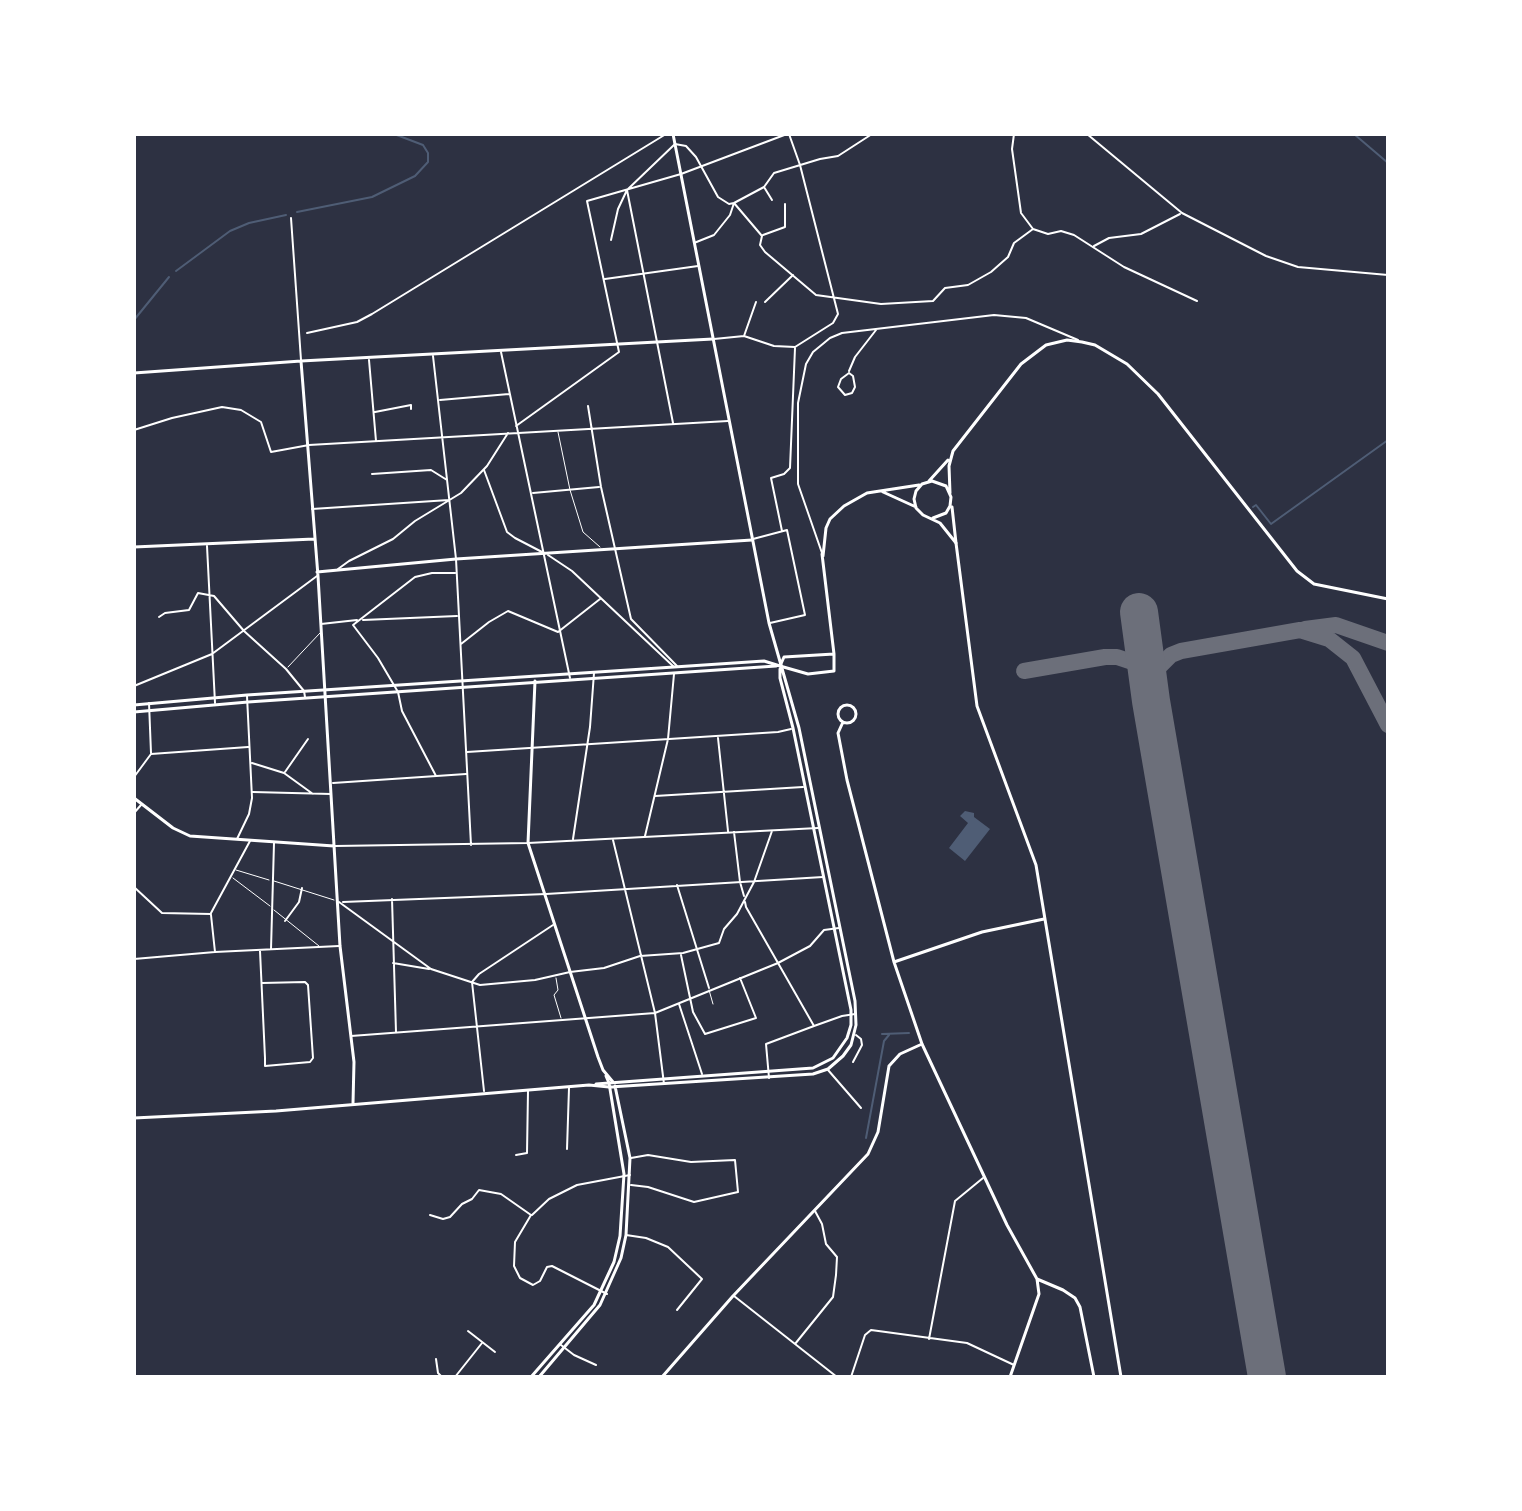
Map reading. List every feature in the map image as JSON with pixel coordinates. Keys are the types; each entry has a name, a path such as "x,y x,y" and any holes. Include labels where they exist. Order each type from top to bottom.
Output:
{"street":[{"path":"307,333 357,322 372,314 666,134"},
{"path":"134,1118 276,1111 589,1085 664,1085 769,1076 813,1068 833,1058 847,1038 854,1014 834,929 819,828 799,728 769,623 673,134"},
{"path":"134,373 301,361 369,359 617,344 713,339 744,336 774,346 795,347 833,323 838,314 800,165 788,134 681,174 587,201 603,280 617,344 619,352 516,426"},
{"path":"675,144 686,146 702,165 718,197 729,204 764,187 774,173 838,156 872,134"},
{"path":"1014,134 1012,149 1021,213 1033,229 1048,234 1061,231 1124,267 1197,301"},
{"path":"1087,134 1182,213 1281,263 1388,275"},
{"path":"611,240 618,209 627,190 675,144"},
{"path":"764,187 772,200"},
{"path":"627,190 673,424"},
{"path":"734,203 762,236"},
{"path":"694,243 714,235 730,215 734,203"},
{"path":"762,236 785,227 785,204"},
{"path":"1093,247 1109,238 1141,234 1182,213"},
{"path":"291,218 318,574 340,946 351,1036 353,1103"},
{"path":"762,236 760,245 765,252 816,295 881,304 933,301 945,288 968,285 991,272 1008,257 1014,243 1033,229"},
{"path":"603,280 699,266"},
{"path":"765,302 793,275"},
{"path":"744,336 756,302"},
{"path":"134,712 462,687 569,674 764,661 808,674 834,671 822,555 798,484 798,403 806,364 813,352 842,333 994,315 1036,321 1111,354 1151,386 1297,571 1314,584 1388,599"},
{"path":"849,373 853,376 855,387 852,393 845,395 838,387 841,379 849,373 855,357 877,329"},
{"path":"822,555 826,528 835,514 857,497 928,481 1030,355 1053,343 1082,342"},
{"path":"782,531 771,478 784,474 790,468 795,347"},
{"path":"501,351 570,680"},
{"path":"433,355 456,559 471,845"},
{"path":"369,359 376,442"},
{"path":"439,400 510,394"},
{"path":"374,412 411,405 411,409"},
{"path":"588,406 601,487 631,619 676,667"},
{"path":"134,430 222,407 241,410 261,422 271,452 309,445 729,420"},
{"path":"337,570 393,539 461,493 484,470 509,432"},
{"path":"950,457 950,493 977,706 1036,865 1121,1377"},
{"path":"372,474 431,470 448,481"},
{"path":"484,470 507,532 572,571 676,667"},
{"path":"928,481 940,482 950,493"},
{"path":"916,508 915,495 922,484"},
{"path":"532,494 601,487"},
{"path":"883,492 910,503 923,515 933,518 956,543"},
{"path":"312,509 451,499"},
{"path":"933,518 946,513 952,502"},
{"path":"134,686 212,654 318,574 337,570 752,540 787,530 805,615 769,623"},
{"path":"134,547 314,539"},
{"path":"207,544 215,705"},
{"path":"436,776 402,711 398,692 353,625 415,577 456,573"},
{"path":"159,617 165,613 189,610 198,593 214,596 244,631 286,669 304,691 305,698"},
{"path":"561,631 601,598"},
{"path":"459,645 508,611 561,631"},
{"path":"321,624 458,616"},
{"path":"612,1085 703,1076 806,1076 828,1069 843,1056 855,1034 840,928 813,829 780,678 784,657 834,654"},
{"path":"134,705 324,689 462,681 594,679 780,666"},
{"path":"644,837 668,739 676,667"},
{"path":"572,841 588,744 594,673"},
{"path":"535,680 528,843 603,1070 612,1085 630,1158 620,1234 604,1293"},
{"path":"236,840 249,814 252,792 247,695"},
{"path":"134,777 151,754 149,703"},
{"path":"850,705 856,711 856,717 849,723 843,722 838,715 839,710 850,705"},
{"path":"843,722 838,733 843,763 894,962 922,1044 984,1177 1037,1279 1039,1294 1010,1377"},
{"path":"466,752 778,732 793,728"},
{"path":"717,736 728,833"},
{"path":"284,773 308,739"},
{"path":"151,754 250,747"},
{"path":"251,763 284,773 313,794"},
{"path":"331,783 467,774"},
{"path":"655,796 804,787"},
{"path":"252,792 332,794"},
{"path":"134,798 173,828 190,836 335,846 528,843 819,828"},
{"path":"134,813 141,804"},
{"path":"393,963 431,969 472,982 503,984 606,967 640,956 698,950 719,943 724,929 731,923 754,882 772,831"},
{"path":"734,832 746,907 814,1026"},
{"path":"613,839 655,1013 664,1085"},
{"path":"215,952 211,914 251,840"},
{"path":"271,950 275,842"},
{"path":"339,902 546,894 826,876"},
{"path":"677,885 709,990"},
{"path":"134,887 162,913 211,914"},
{"path":"285,921 299,902 302,888"},
{"path":"392,899 396,1033"},
{"path":"339,902 431,969"},
{"path":"894,962 982,932 1044,919"},
{"path":"484,1092 472,982 479,974 555,924"},
{"path":"351,1036 655,1013 778,963 810,946 824,930 840,928"},
{"path":"134,959 340,946"},
{"path":"260,951 265,1066 310,1062 313,1058 308,985 305,982 262,983"},
{"path":"681,953 696,1022 705,1034 756,1018 740,977"},
{"path":"678,1003 703,1076"},
{"path":"769,1076 766,1044 854,1014"},
{"path":"853,1062 862,1045 855,1034"},
{"path":"662,1377 733,1296 868,1154 878,1132 886,1076 892,1061 903,1052 922,1044"},
{"path":"828,1069 861,1108"},
{"path":"536,1371 541,1376 617,1272 626,1235 629,1185 612,1085"},
{"path":"567,1149 569,1087"},
{"path":"516,1155 527,1153 528,1090"},
{"path":"629,1185 648,1187 694,1202 738,1192 735,1160 691,1162 648,1155 630,1158"},
{"path":"604,1293 552,1266 547,1267 540,1281 533,1285 520,1278 514,1266 515,1242 531,1215 560,1192 627,1174"},
{"path":"929,1339 955,1201 984,1177"},
{"path":"430,1215 443,1219 450,1217 479,1190 501,1194 531,1215"},
{"path":"795,1344 833,1297 837,1257 826,1244 822,1224 815,1211"},
{"path":"620,1234 646,1238 668,1247 702,1279 677,1310"},
{"path":"1037,1279 1075,1298 1080,1307 1094,1377"},
{"path":"733,1296 837,1377"},
{"path":"851,1377 865,1335 871,1330 967,1343 1015,1365"},
{"path":"468,1331 495,1352"},
{"path":"455,1377 482,1343"},
{"path":"563,1347 596,1365"},
{"path":"531,1377 563,1347"},
{"path":"436,1359 438,1373 442,1377"}],"lane":[{"path":"558,432 570,490 583,532 602,549"},
{"path":"286,669 321,632"},
{"path":"234,869 339,902"},
{"path":"230,876 322,947"},
{"path":"553,976 558,986 554,995 562,1020"},
{"path":"709,990 713,1004"}],"water":[{"path":"965,811 974,813 974,817 990,829 965,861 949,848 968,823 960,816"}],"waterway":[{"path":"297,212 372,197 415,176 428,162 428,153 423,145 394,134"},
{"path":"1354,134 1388,163"},
{"path":"176,271 230,231 249,223 286,215"},
{"path":"134,320 169,277"},
{"path":"1253,507 1256,505 1271,524 1388,440"},
{"path":"882,1034 909,1033"},
{"path":"866,1138 884,1041 889,1035"}],"taxiway":[{"path":"1305,629 1336,625 1388,643"},
{"path":"1151,701 1155,671 1171,655 1300,630 1329,639 1353,658 1388,725"},
{"path":"1024,671 1117,657 1138,667 1149,691"}],"runway":[{"path":"1139,612 1151,701 1267,1377"}]}
